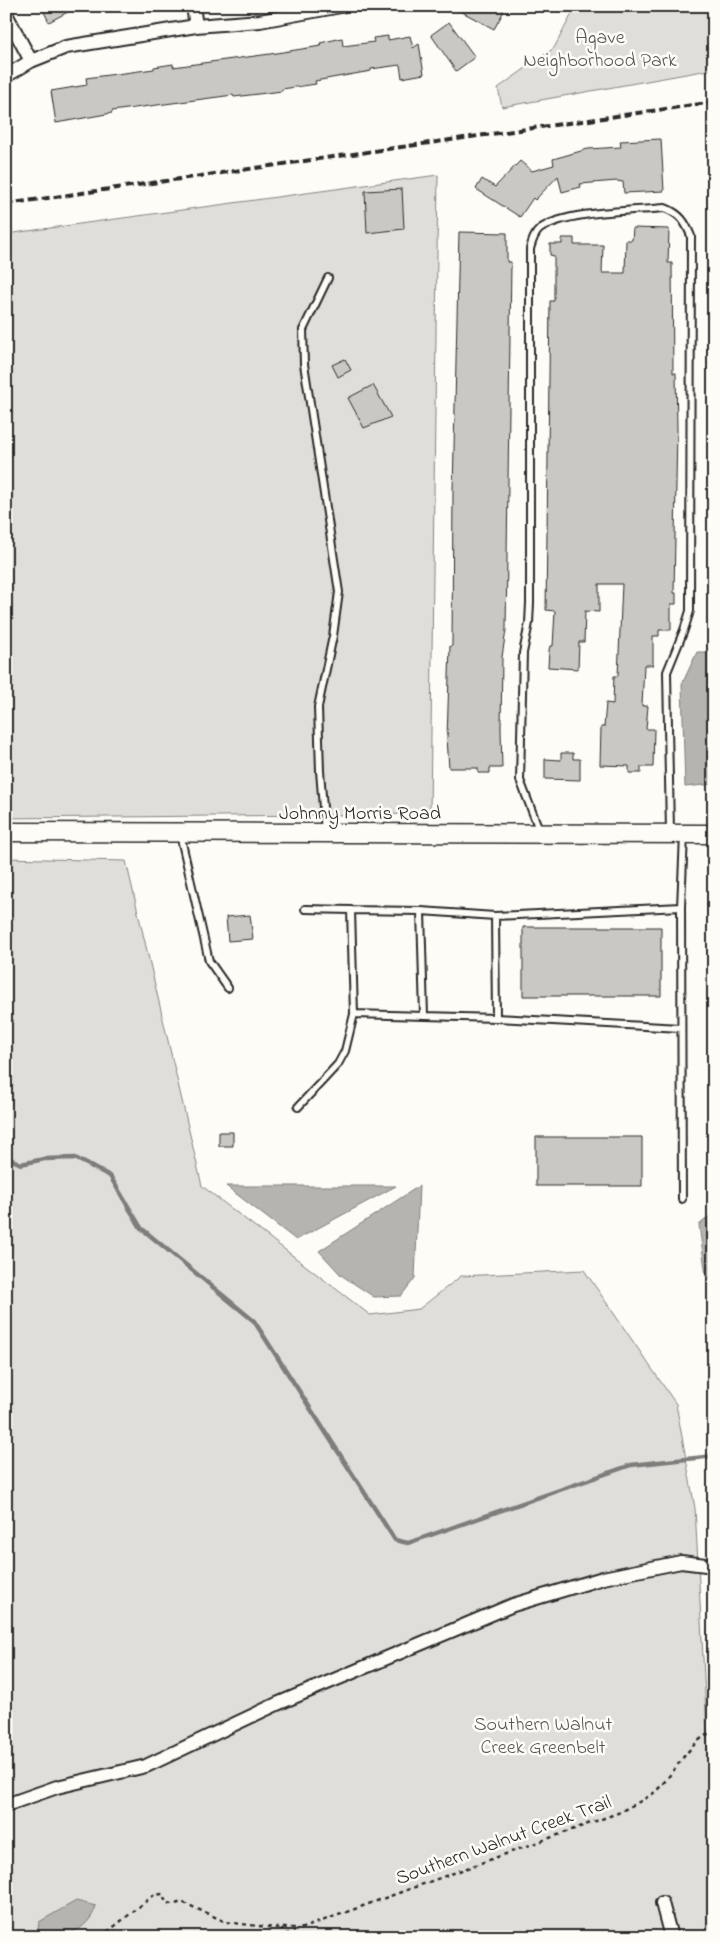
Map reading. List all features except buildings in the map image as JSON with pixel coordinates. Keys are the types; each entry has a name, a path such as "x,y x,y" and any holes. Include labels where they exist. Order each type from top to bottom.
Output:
{"street":[{"path":"193,6 196,26"},
{"path":"6,76 31,61 66,47 196,26 260,21 341,6"},
{"path":"6,14 31,61"},
{"name":"Johnny Morris Road","path":"6,832 714,834"},
{"path":"6,1804 57,1787 146,1766 276,1704 513,1605 603,1578 681,1562 714,1566"},
{"path":"662,1903 671,1937"}],"lane":[{"path":"541,834 520,780 523,653 529,624 530,249 533,237 540,230 560,218 665,208 677,213 685,222 691,236 690,611 667,672 681,907 682,1199"},
{"path":"325,833 320,771 318,706 333,636 339,592 304,364 303,330 328,278"},
{"path":"179,833 209,961 228,988"},
{"path":"306,909 421,911 495,916 681,907"},
{"path":"298,1107 338,1064 345,1051 354,1014 351,910"},
{"path":"421,911 424,1016"},
{"path":"495,916 496,1018"},
{"path":"354,1014 496,1018 681,1028"}],"path":[{"name":"Southern Walnut Creek Trail","path":"278,1937 298,1928 618,1813 655,1792 694,1747 707,1734 714,1731"},
{"path":"101,1937 154,1895 163,1894 166,1903 175,1904 182,1902 226,1922 274,1928 298,1928"},
{"path":"6,1920 9,1923 6,1932"}],"green space":[{"name":"Agave Neighborhood Park","path":"576,6 714,6 714,69 502,107 498,88 554,48"},
{"path":"438,175 430,814 6,818 6,234"},
{"name":"Southern Walnut Creek Greenbelt","path":"6,858 126,861 202,1186 370,1315 419,1309 461,1276 584,1270 676,1404 695,1508 714,1863 714,1937 6,1937"}],"shaded area":[{"path":"697,652 714,652 714,784 685,787 682,684"},
{"path":"714,1178 714,1278 706,1276 699,1225 711,1215 711,1179"},
{"path":"226,1186 396,1186 296,1240"},
{"path":"419,1186 415,1278 401,1296 374,1297 341,1275 319,1251"},
{"path":"76,1901 96,1906 87,1923 65,1935 37,1937 39,1922"}],"waterway":[{"path":"6,1157 21,1164 44,1159 75,1158 110,1176 141,1228 254,1321 395,1540 408,1543 631,1465 714,1456"}],"railway":[{"path":"6,204 714,102"}]}
